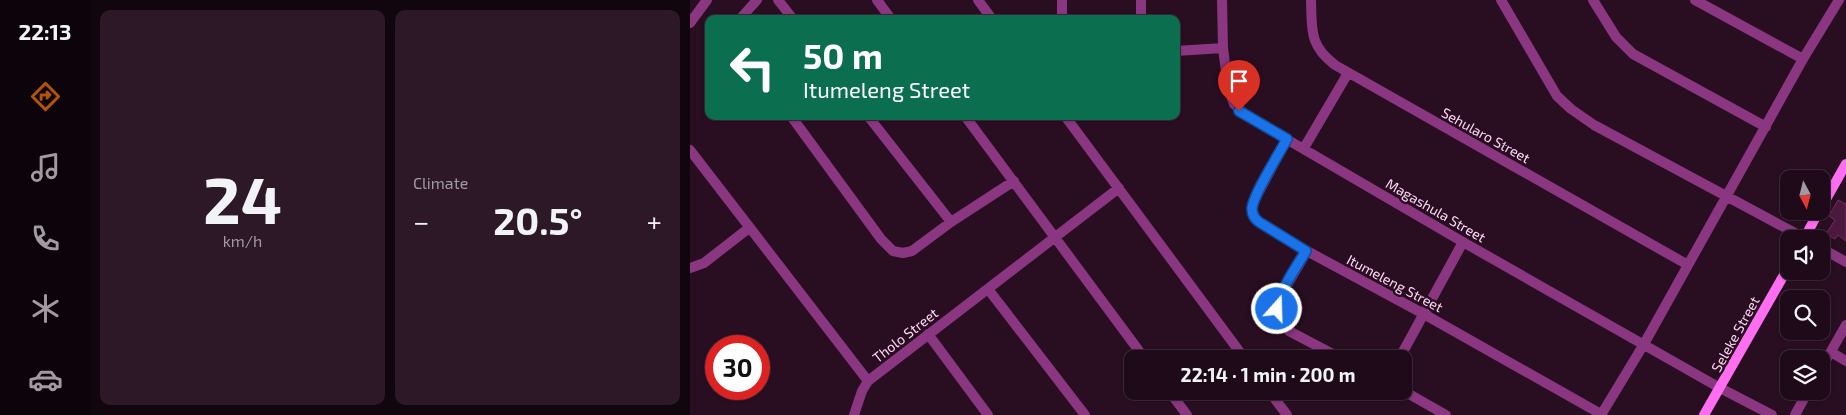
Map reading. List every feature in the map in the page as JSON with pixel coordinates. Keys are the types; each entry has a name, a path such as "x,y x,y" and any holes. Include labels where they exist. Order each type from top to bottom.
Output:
{"street":[{"path":"690,23 707,0"},
{"path":"744,15 757,0"},
{"path":"778,0 790,15"},
{"path":"877,0 888,15"},
{"path":"978,0 989,15"},
{"path":"1062,0 1062,15"},
{"path":"1141,0 1141,15"},
{"name":"Magashula Street","path":"1222,0 1223,48 1228,88 1234,104 1247,116 1463,242 1720,388 1772,415"},
{"name":"Sehularo Street","path":"1311,0 1314,38 1317,46 1326,58 1348,73 1688,265"},
{"path":"1501,0 1552,87 1571,109 1594,124 1790,230"},
{"path":"1593,0 1616,37 1633,54 1766,127"},
{"path":"1695,0 1803,59"},
{"path":"1601,415 1644,344 1728,197 1803,59 1839,0"},
{"path":"1180,51 1223,48"},
{"path":"1304,148 1348,73"},
{"path":"794,120 881,239 893,251 904,253 912,251 951,222 1014,181"},
{"path":"871,120 951,222"},
{"path":"968,120 1138,350"},
{"path":"1069,120 1238,350"},
{"name":"Itumeleng Street","path":"1287,139 1257,195 1252,209 1255,219 1306,251 1422,313 1601,415"},
{"name":"Tholo Street","path":"690,150 868,381 1054,236 1119,188"},
{"path":"1830,192 1846,164"},
{"path":"690,268 704,263 749,228"},
{"path":"1404,350 1422,313 1463,242"},
{"path":"1306,251 1279,299 1277,309 1280,322 1289,331 1325,350"},
{"path":"1830,253 1846,262"},
{"name":"Seleke Street","path":"1704,415 1781,280"},
{"path":"988,289 1085,415"},
{"path":"1846,325 1831,352 1846,361"},
{"path":"928,334 988,415"},
{"path":"854,415 862,390 868,381"},
{"path":"1412,396 1446,415"},
{"path":"1176,400 1187,415"},
{"path":"1276,400 1287,415"},
{"path":"1795,415 1803,400"}],"building":[{"path":"1838,200 1846,204 1846,241 1838,235 1835,239 1830,236 1829,230 1835,220 1830,217"}],"route":[{"path":"1239,111 1287,139 1253,202 1252,209 1255,219 1306,251 1279,299 1277,309"}]}
